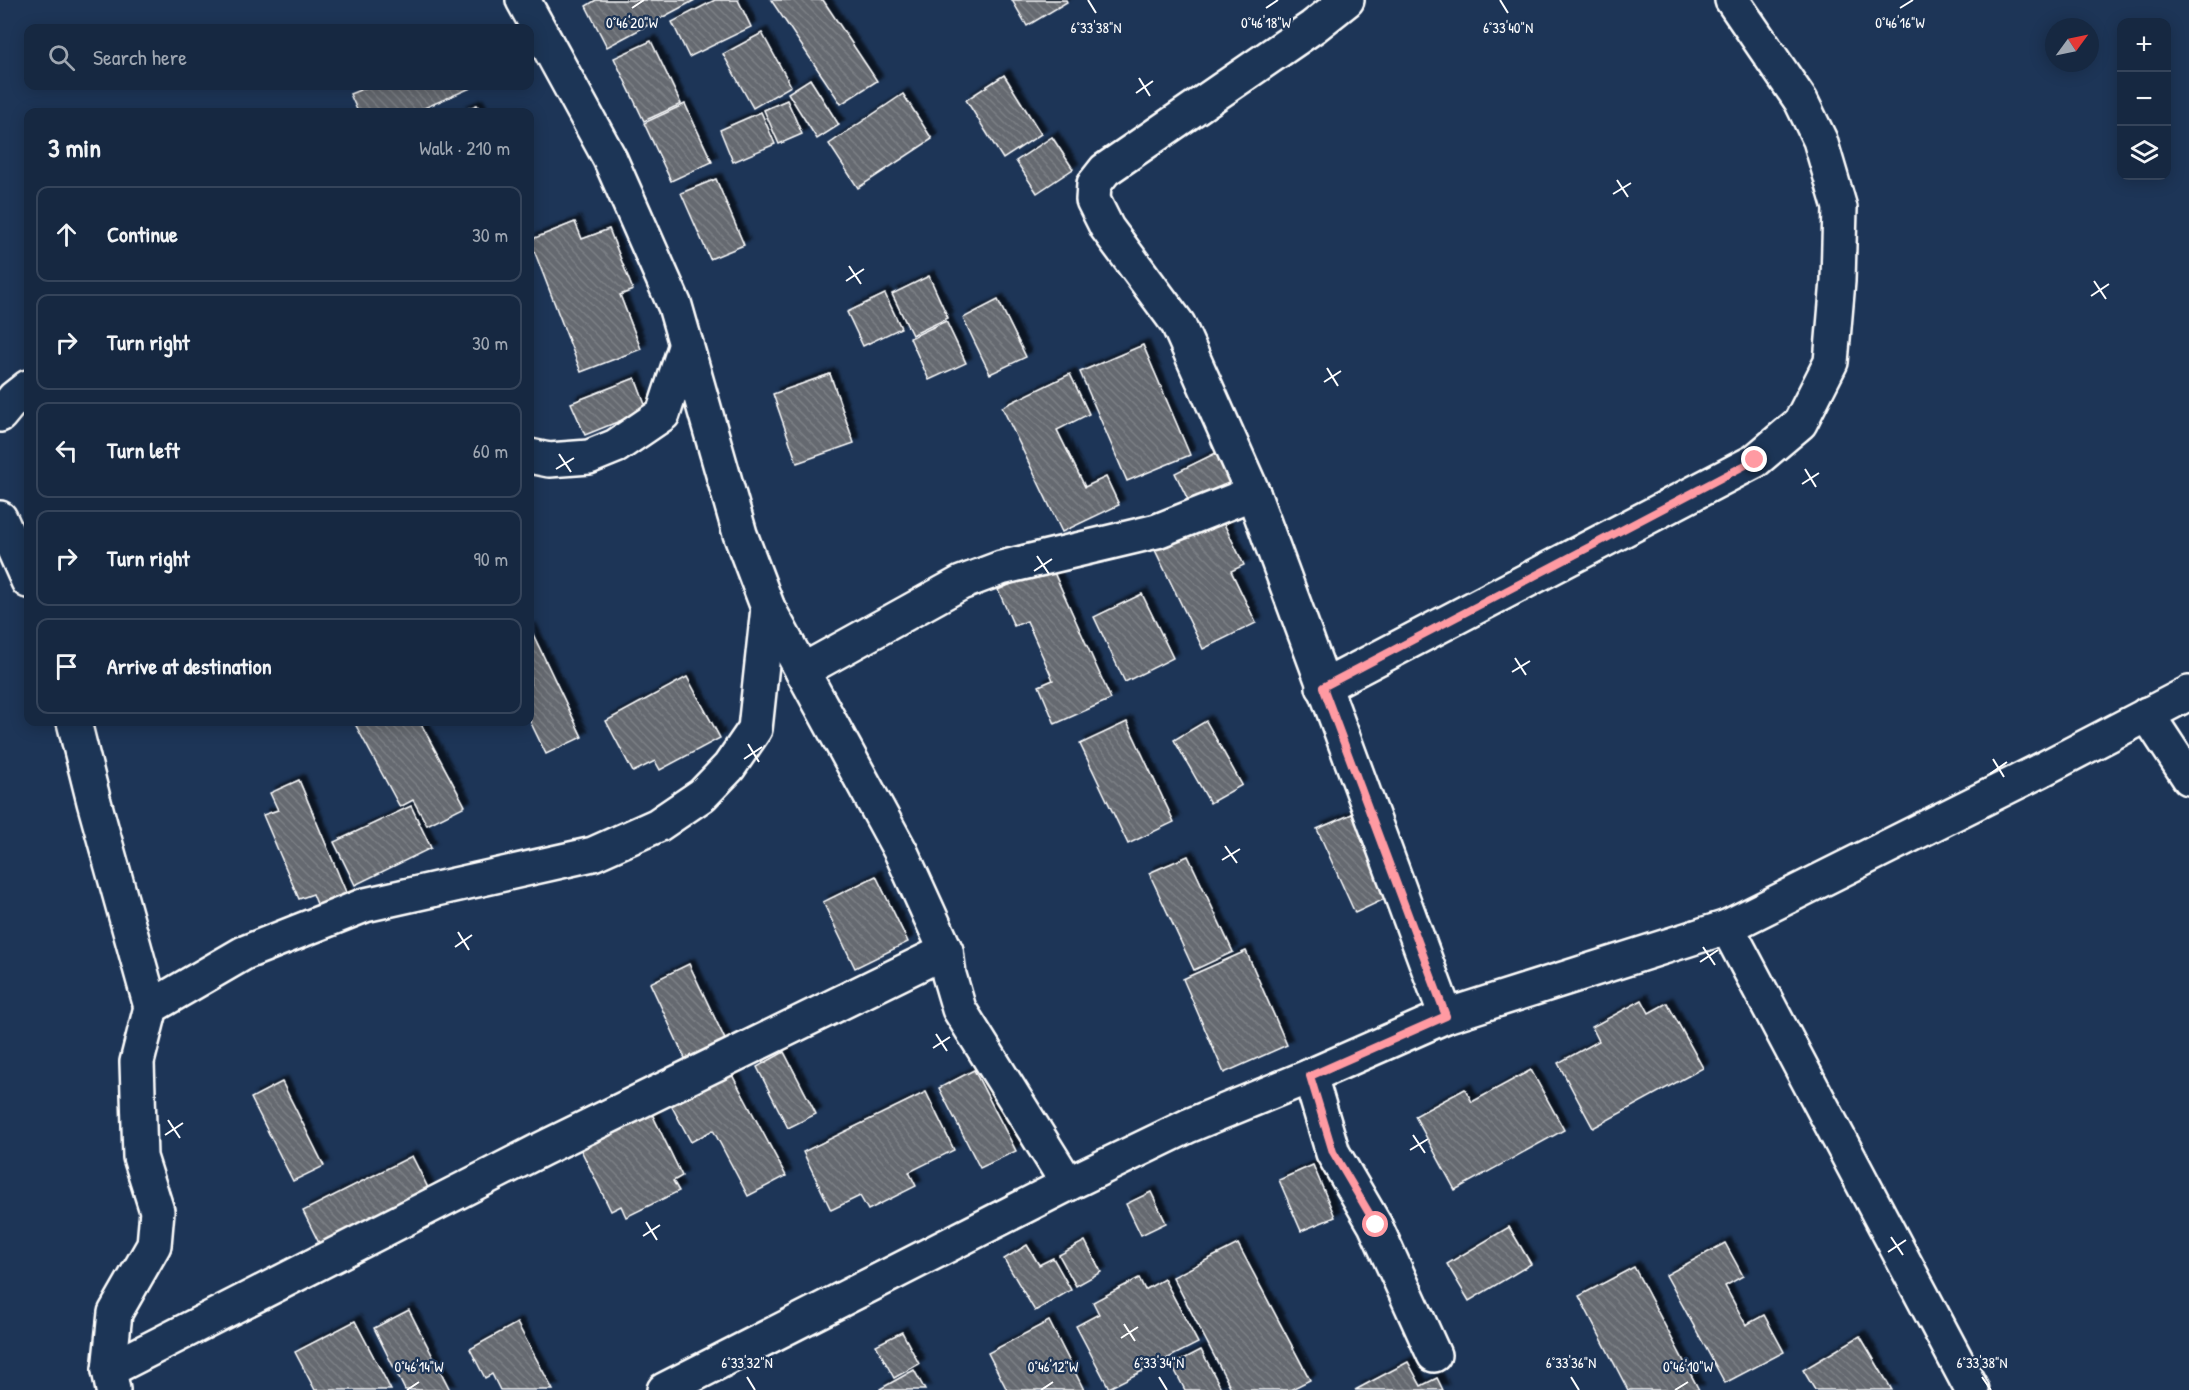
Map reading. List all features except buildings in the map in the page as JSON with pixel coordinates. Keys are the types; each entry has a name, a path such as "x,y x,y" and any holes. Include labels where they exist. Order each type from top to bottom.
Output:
{"street":[{"path":"523,0 610,159 675,306 740,534 768,608 900,852 946,951 949,975 959,1009 1068,1184"},
{"path":"1347,0 1313,27 1105,170 1094,184 1093,200 1107,228 1178,324 1253,493 1446,1016"},
{"path":"1323,687 1755,460 1800,423 1831,362 1838,281 1840,208 1820,140 1801,101 1732,0"},
{"path":"534,457 549,460 589,457 616,446 663,414 686,344"},
{"path":"0,415 24,390"},
{"path":"802,671 961,583 1001,568 1157,531 1253,493"},
{"path":"0,518 24,571"},
{"path":"151,1007 244,953 365,905 593,854 658,825 702,795 729,767 755,729 768,608"},
{"path":"664,1390 1068,1184 1188,1126 1310,1076 1446,1016 1726,927 2041,770 2189,693"},
{"path":"2147,714 2189,778"},
{"path":"75,726 151,1007 137,1062 140,1157 157,1211 154,1245 115,1313 111,1380"},
{"path":"1726,927 1972,1390"},
{"path":"111,1380 542,1149 946,951"},
{"path":"1310,1076 1333,1152 1376,1225 1434,1356"}],"route":[{"path":"1376,1225 1333,1152 1310,1076 1446,1016 1323,687 1755,460"}]}
